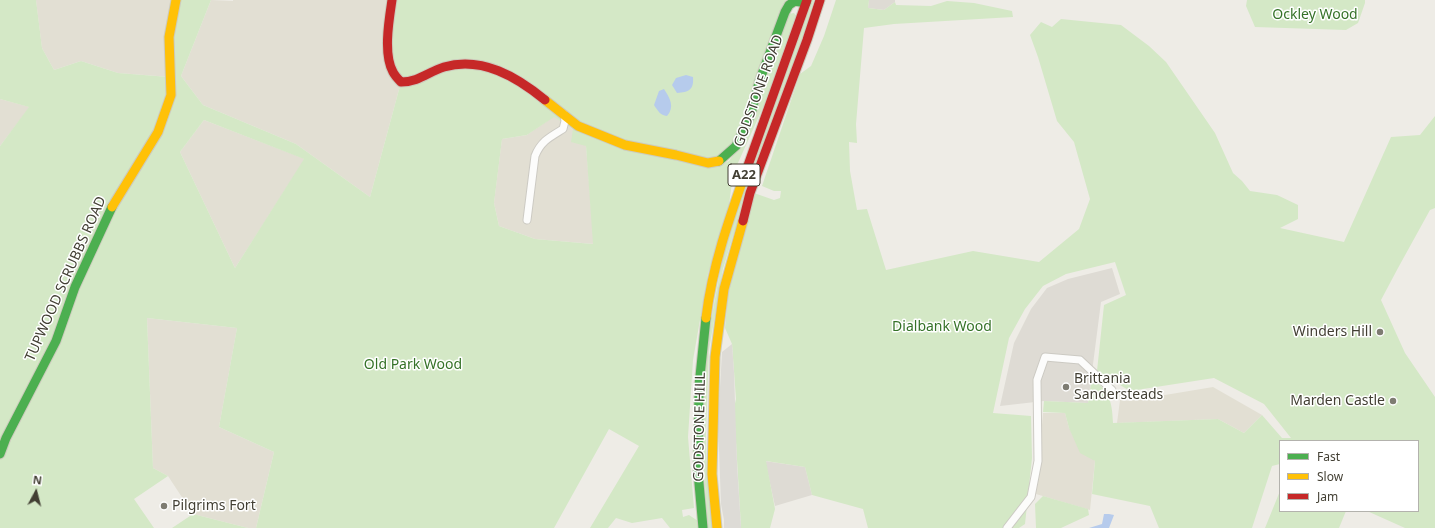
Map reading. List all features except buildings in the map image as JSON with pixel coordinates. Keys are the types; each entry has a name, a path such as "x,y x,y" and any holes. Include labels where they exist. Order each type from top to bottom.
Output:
{"main road":[{"name":"TUPWOOD SCRUBBS ROAD","path":"0,454 6,438 56,341 75,287 109,211 158,132 171,95 169,37 176,0"},
{"path":"392,0 389,16 388,42 391,68 401,82 410,82 444,67 468,63 479,64 498,70 530,87 578,126 625,145 708,163 719,161 736,146 748,120 759,82 785,12 789,5 795,1 806,2"},
{"name":"GODSTONE ROAD","path":"719,327 724,289 750,193 807,40 820,0"},
{"name":"GODSTONE ROAD","path":"702,356 707,312 713,279 725,230 806,2"},
{"name":"GODSTONE HILL","path":"717,528 712,474 712,405 715,357 719,327"},
{"name":"GODSTONE HILL","path":"702,356 699,386 698,472 703,528"}],"street":[{"path":"528,220 535,156 539,147 549,137 563,129 565,120 564,114"},
{"path":"1007,528 1031,497 1038,461 1037,380 1045,357 1080,360 1112,390"}],"shaded area":[{"path":"36,0 178,0 170,77 118,73 81,61 54,70 42,48"},
{"path":"211,0 392,0 401,82 370,197 296,144 203,105 181,76"},
{"path":"869,0 895,0 895,2 884,10 868,8"},
{"path":"0,99 30,107 0,146"},
{"path":"554,116 573,129 586,146 594,244 535,239 499,226 494,203 502,139 527,135"},
{"path":"204,120 305,159 235,268 180,152"},
{"path":"1112,268 1120,294 1101,302 1088,403 1044,401 1000,406 1014,343 1031,309 1047,288 1068,279"},
{"path":"147,318 237,328 219,427 274,452 256,528 248,528 193,514 168,476 153,468"},
{"path":"732,344 741,528 724,528 721,504 718,423 722,352"},
{"path":"1213,387 1262,415 1244,433 1218,419 1117,423 1120,400 1129,401"},
{"path":"1043,413 1065,413 1069,428 1095,461 1090,510 1036,494"},
{"path":"765,461 805,467 812,495 775,506"}],"green space":[{"name":"Old Park Wood","path":"0,0 36,0 42,48 54,70 81,61 118,73 169,77 169,37 178,0 211,0 181,76 203,105 296,144 370,197 401,82 391,68 392,0 786,0 757,74 735,142 717,166 729,161 741,143 788,14 794,13 797,17 773,85 733,174 729,205 708,274 693,360 688,437 694,508 682,510 683,517 689,515 698,521 698,528 670,528 662,518 632,523 616,518 608,528 590,528 639,446 609,429 554,528 256,528 274,452 219,427 237,328 147,318 153,468 168,476 134,499 154,528 0,528 0,146 29,107 0,99","holes":["554,117 573,129 571,142 586,146 593,244 535,239 499,226 494,203 502,139 527,135","204,120 304,159 235,268 180,152"]},
{"path":"811,0 814,0 807,24 733,236 723,269 709,350 706,434 707,475 713,528 708,528 703,455 703,389 706,348 725,244"},
{"name":"Dialbank Wood","path":"836,0 869,0 868,8 884,10 895,2 896,5 931,6 947,1 974,3 1012,11 1013,17 894,24 864,28 856,124 857,143 849,142 850,171 857,210 867,209 886,270 973,251 1039,262 1079,229 1090,199 1074,142 1057,121 1030,35 1041,22 1052,27 1061,19 1121,25 1149,46 1166,62 1215,133 1233,173 1250,191 1277,195 1298,205 1298,219 1280,228 1344,242 1391,137 1420,135 1435,116 1435,208 1430,210 1381,300 1405,353 1435,397 1435,528 1405,528 1369,512 1419,512 1419,440 1279,440 1279,464 1272,466 1252,528 1159,528 1150,506 1092,494 1095,461 1080,453 1069,428 1065,413 1043,412 1044,401 1088,403 1092,376 1106,392 1112,408 1113,423 1218,419 1244,433 1262,415 1282,438 1291,438 1264,404 1214,378 1130,391 1097,371 1104,305 1126,295 1115,262 1066,274 1043,286 1025,309 1009,338 993,413 1031,416 1032,458 1025,524 1019,528 868,528 863,509 812,495 805,467 766,461 775,509 770,528 741,528 734,408 736,399 732,344 725,328 728,294 754,193 774,200 780,198 781,191 774,191 762,186 800,74 811,66 824,36"},
{"name":"Ockley Wood","path":"1247,0 1365,0 1365,3 1358,23 1346,30 1255,27 1246,6"},
{"path":"1279,493 1279,512 1346,512 1339,528 1265,528"},
{"path":"1043,496 1088,509 1089,515 1061,528 1036,528 1035,504"},
{"path":"193,514 248,528 172,528"}],"water":[{"path":"686,75 693,77 692,88 685,92 677,93 672,85 676,78"},
{"path":"664,89 671,102 671,109 667,116 661,114 654,105 659,91"},
{"path":"1104,514 1114,515 1109,528 1089,528 1102,524"}],"traffic: fast":[{"path":"719,161 736,146 751,114 759,82 785,12 789,5 795,1 806,3"},
{"path":"0,454 6,438 56,341 75,287 112,207"},
{"path":"703,528 698,472 699,386 706,318"}],"traffic: slow":[{"path":"112,207 158,132 171,95 169,37 176,0"},
{"path":"545,100 578,126 625,145 708,163 719,161"},
{"path":"706,318 712,280 727,225 746,171"},
{"path":"717,528 712,474 715,357 724,289 743,221"}],"traffic: jam":[{"path":"392,0 387,47 390,65 393,72 401,82 418,79 444,67 458,64 472,64 498,71 511,77 545,100"},
{"path":"746,171 807,0"},
{"path":"743,221 750,193 807,40 820,0"}],"place":[{"name":"Winders Hill","path":"1380,332"},
{"name":"Brittania Sandersteads","path":"1066,387"},
{"name":"Marden Castle","path":"1393,401"},
{"name":"Pilgrims Fort","path":"164,506"}]}
